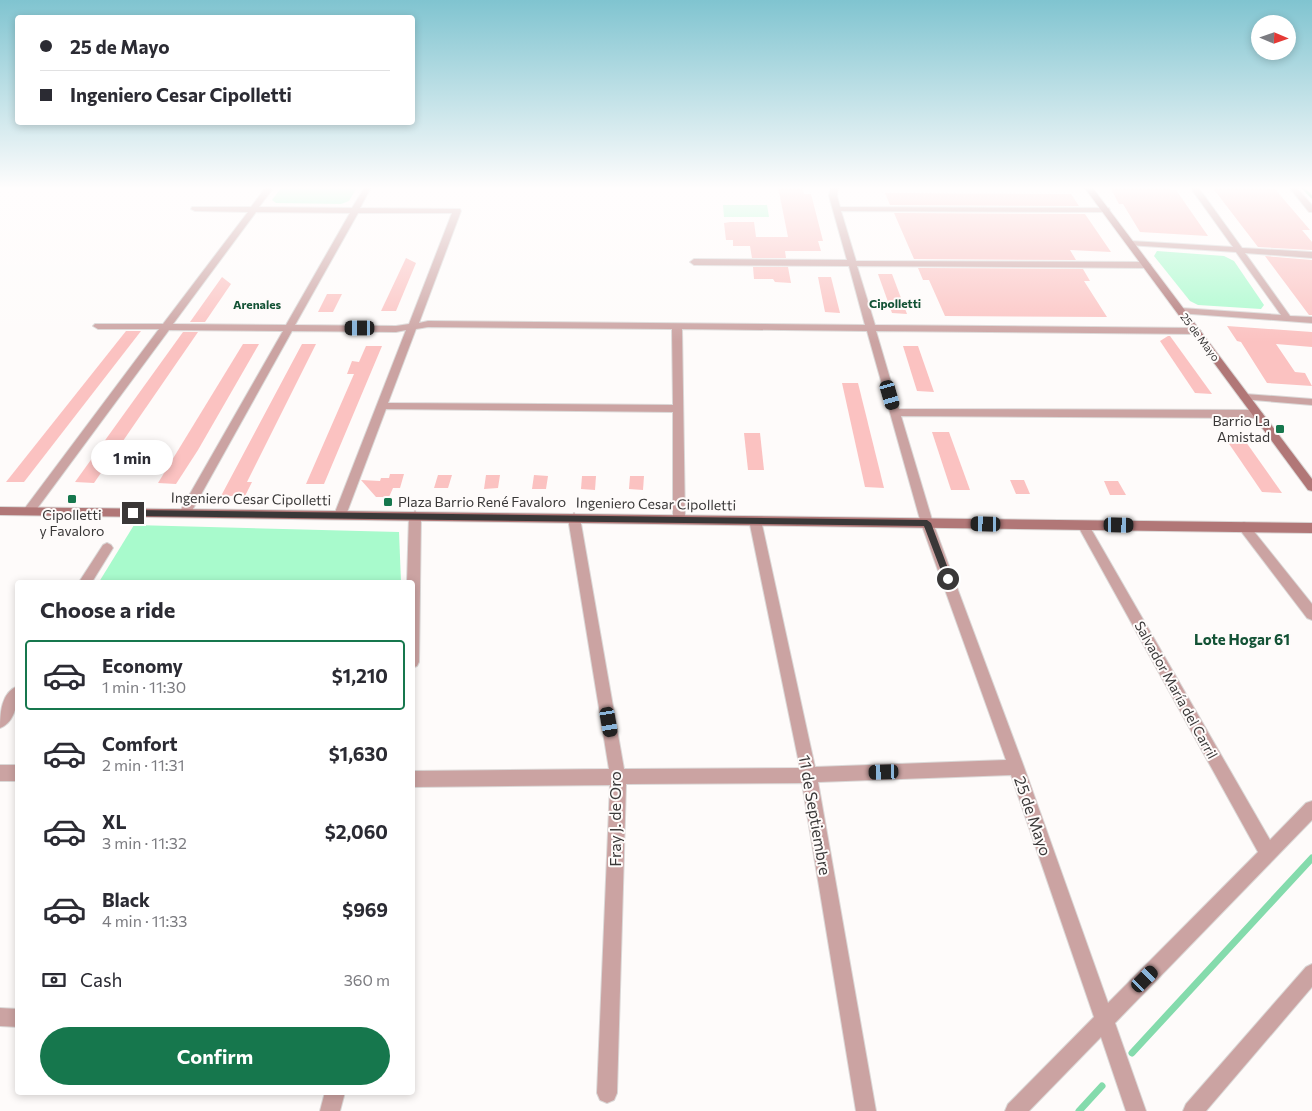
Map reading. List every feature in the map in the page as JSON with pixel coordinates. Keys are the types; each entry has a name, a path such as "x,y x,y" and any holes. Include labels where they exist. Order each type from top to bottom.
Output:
{"street":[{"path":"29,511 231,239"},
{"path":"185,513 339,239"},
{"path":"340,515 446,239"},
{"name":"25 de Mayo","path":"845,239 927,523 1016,767 1136,1111"},
{"name":"25 de Mayo","path":"1128,239 1312,487"},
{"path":"1232,239 1288,319"},
{"path":"1131,243 1312,255"},
{"path":"694,262 1147,265"},
{"path":"1181,311 1312,320"},
{"path":"98,326 396,329 438,324 1196,331"},
{"path":"677,327 679,519"},
{"path":"1245,397 1312,402"},
{"path":"382,406 678,409"},
{"path":"895,412 1258,414"},
{"name":"Ingeniero Cesar Cipolletti","path":"0,511 1312,528"},
{"path":"414,580 415,516"},
{"name":"Fray J. de Oro","path":"574,518 618,777 607,1093"},
{"name":"11 de Septiembre","path":"755,520 809,775 866,1111"},
{"name":"Salvador María del Carril","path":"1083,525 1269,854"},
{"path":"1244,527 1312,614"},
{"path":"86,580 107,548"},
{"path":"0,721 15,697"},
{"path":"415,779 809,775 1016,767"},
{"path":"0,773 15,773"},
{"path":"1015,1111 1312,809"},
{"path":"1193,1111 1312,973"},
{"path":"0,1018 15,1018"},
{"path":"330,1111 334,1095"}],"green space":[{"path":"1157,251 1224,256 1234,261 1264,305 1261,309 1198,305 1190,301 1154,256"},
{"path":"134,525 399,532 401,580 100,580"}],"building":[{"path":"822,239 823,241 818,241 821,251 785,251 786,258 752,258 750,246 733,246 733,240 726,240"},
{"path":"905,239 1102,239 1111,252 1070,250 1076,260 914,259"},
{"path":"1252,239 1309,239 1312,242 1312,250 1258,247"},
{"path":"1265,256 1312,260 1312,315 1309,315"},
{"path":"406,258 416,263 396,311 381,311"},
{"path":"753,267 788,267 791,283 775,282 773,279 754,279"},
{"path":"918,268 1083,269 1090,281 1084,281 1107,317 945,316 929,280 923,280"},
{"path":"878,274 892,274 907,314 892,313"},
{"path":"222,277 231,284 205,322 190,322"},
{"path":"818,277 831,277 840,313 825,312"},
{"path":"327,294 342,294 333,312 318,312"},
{"path":"1227,326 1312,332 1312,347 1276,344 1295,372 1305,373 1312,386 1267,383 1241,342 1237,341"},
{"path":"126,331 141,331 24,482 6,482"},
{"path":"183,332 198,332 94,483 75,482"},
{"path":"1170,336 1212,394 1195,393 1160,341"},
{"path":"243,344 259,344 198,450 176,484 158,483"},
{"path":"302,344 316,344 247,482 252,482 245,496 221,496"},
{"path":"366,346 382,346 324,484 306,484 354,374 347,374 352,361 359,362"},
{"path":"903,346 918,346 934,392 917,391"},
{"path":"842,383 858,383 884,488 865,487"},
{"path":"932,432 949,432 970,490 951,490"},
{"path":"744,433 760,433 764,470 748,470"},
{"path":"1223,435 1241,435 1282,493 1262,492"},
{"path":"390,474 404,474 400,488 393,488 389,497 376,497 361,480 380,481 381,478 389,478"},
{"path":"438,475 452,475 448,488 434,488"},
{"path":"486,475 500,475 498,488 484,489"},
{"path":"534,475 548,476 546,489 532,489"},
{"path":"582,476 596,476 595,490 581,489"},
{"path":"630,476 644,476 643,490 629,489"},
{"path":"1010,480 1024,480 1030,494 1016,494"},
{"path":"1104,481 1118,481 1126,495 1110,495"}],"waterway":[{"path":"1132,1053 1312,858"},
{"path":"1079,1111 1102,1086"}],"place":[{"name":"Barrio La Amistad","path":"1280,429"},
{"name":"Cipolletti y Favaloro","path":"72,499"},
{"name":"Plaza Barrio René Favaloro","path":"388,502"}],"district":[{"name":"Cipolletti","path":"895,304"},
{"name":"Arenales","path":"257,305"},
{"name":"Lote Hogar 61","path":"1242,640"}],"route":[{"path":"133,513 927,523 948,579"}]}
